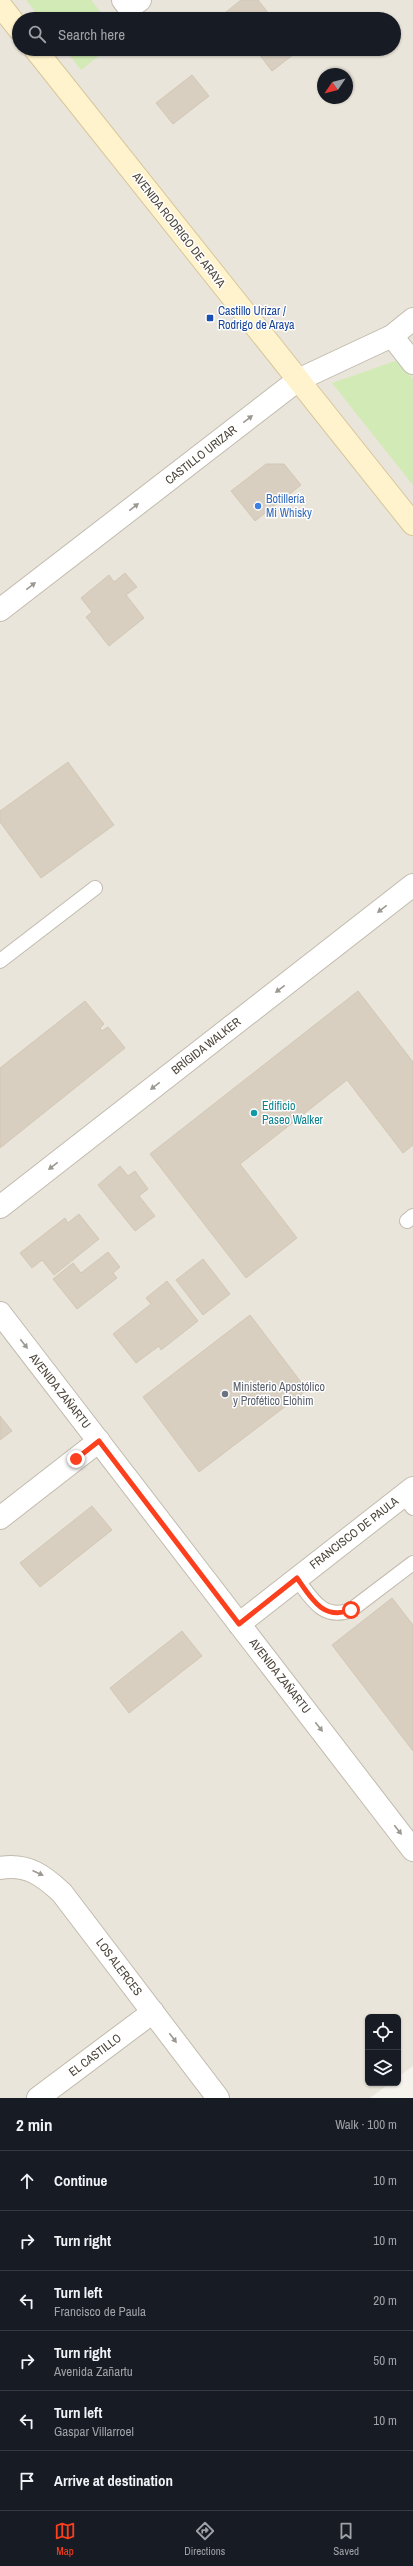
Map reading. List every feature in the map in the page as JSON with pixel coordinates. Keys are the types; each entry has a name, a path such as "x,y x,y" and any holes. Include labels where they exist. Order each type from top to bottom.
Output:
{"main road":[{"path":"0,5 12,20"},
{"name":"AVENIDA RODRIGO DE ARAYA","path":"41,56 413,524"}],"street":[{"name":"CASTILLO URIZAR","path":"0,610 298,380 392,336 413,319"},
{"path":"392,336 413,363"},
{"name":"BRÍGIDA WALKER","path":"0,1207 413,885"},
{"name":"AVENIDA ZAÑARTU","path":"0,1313 413,1850"},
{"path":"0,1518 99,1441"},
{"name":"FRANCISCO DE PAULA","path":"239,1624 297,1578 410,1497"},
{"name":"LOS ALERCES","path":"0,1868 25,1868 44,1876 62,1893 218,2098"},
{"name":"EL CASTILLO","path":"38,2098 153,2012"}],"lane":[{"path":"0,961 95,888"},
{"path":"297,1578 318,1607 334,1614 343,1613 351,1610 413,1563"}],"shaded area":[{"path":"0,0 413,0 413,2066 401,2075 401,2014 365,2014 365,2086 386,2086 370,2098 0,2098"}],"green space":[{"path":"26,0 91,0 100,12 35,12"},
{"path":"70,56 98,56 81,70"},
{"path":"398,360 413,379 413,485 332,383"}],"building":[{"path":"241,0 258,0 267,12 226,12"},
{"path":"260,56 292,56 272,71"},
{"path":"192,75 209,96 173,124 156,103"},
{"name":"Botillería Mi Whisky","path":"266,464 284,464 301,485 255,521 231,491"},
{"path":"125,573 137,587 126,595 144,618 109,646 86,617 92,612 81,598 109,575 114,582"},
{"path":"68,762 114,825 41,878 0,822 0,811"},
{"name":"Edificio Paseo Walker","path":"358,991 413,1062 413,1145 403,1153 347,1080 240,1164 297,1238 246,1278 150,1154"},
{"path":"85,1001 104,1024 100,1028 102,1031 108,1027 125,1048 0,1148 0,1068"},
{"path":"120,1166 128,1176 135,1171 148,1189 139,1196 155,1216 135,1231 98,1185"},
{"path":"79,1214 99,1239 54,1275 42,1260 32,1268 20,1253 65,1218 68,1223"},
{"path":"108,1252 120,1267 113,1273 117,1278 77,1309 53,1279 73,1263 81,1273"},
{"path":"203,1259 230,1294 203,1315 176,1280"},
{"path":"167,1281 198,1321 161,1350 159,1346 136,1363 113,1334 151,1304 146,1298"},
{"name":"Ministerio Apostólico y Profético Elohim","path":"250,1315 307,1390 199,1472 143,1397"},
{"path":"0,1416 12,1431 0,1440"},
{"path":"92,1506 112,1530 40,1587 20,1563"},
{"path":"392,1598 413,1625 413,1751 332,1645"},
{"path":"182,1631 202,1656 129,1713 110,1688"}],"place":[{"name":"Castillo Urízar / Rodrigo de Araya","path":"210,318"},
{"name":"Botillería Mi Whisky","path":"258,506"},
{"name":"Edificio Paseo Walker","path":"254,1113"},
{"name":"Ministerio Apostólico y Profético Elohim","path":"225,1394"}],"route":[{"path":"76,1459 99,1441 239,1624 297,1578 318,1607 334,1614 351,1610"}]}
